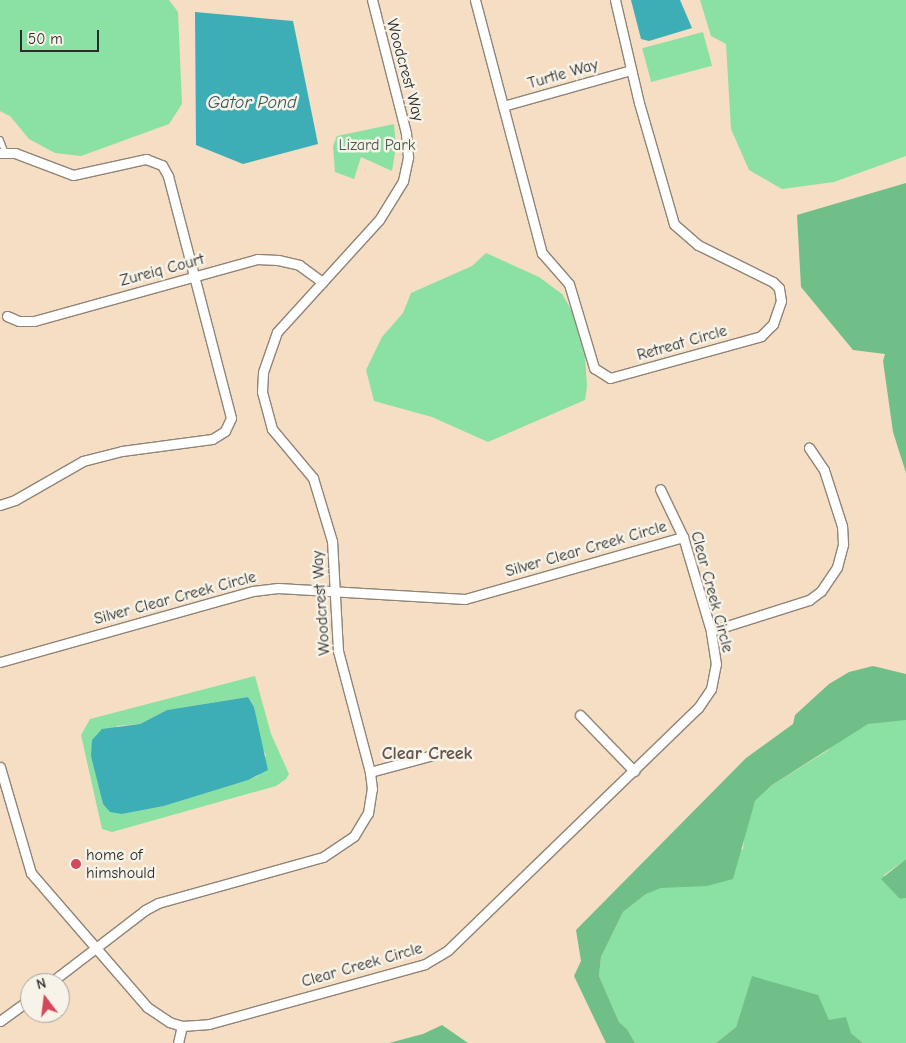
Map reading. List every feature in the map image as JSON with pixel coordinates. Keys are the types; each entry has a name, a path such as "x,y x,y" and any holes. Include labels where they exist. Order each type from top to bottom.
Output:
{"street":[{"name":"Woodcrest Way","path":"63,973 158,903 335,852 354,836 368,813 372,790 370,772 338,651 332,541 316,485 306,466 272,429 262,392 263,372 277,332 389,205 402,182 408,157 406,133 372,0"},
{"name":"Retreat Circle","path":"475,0 542,253 569,284 596,372 614,377 761,336 773,324 779,311 779,288 774,282 690,240 674,224 631,70 615,0"},
{"name":"Turtle Way","path":"503,106 631,70"},
{"path":"0,505 15,500 83,460 122,451 208,440 225,431 230,422 230,408 168,176 159,162 146,158 73,175 2,152"},
{"name":"Zureiq Court","path":"7,316 19,321 34,321 195,276 268,259 299,266 322,282"},
{"path":"711,631 809,600 821,591 838,568 843,544 842,526 824,470 809,448"},
{"name":"Clear Creek Circle","path":"0,767 31,873 146,1008 157,1016 182,1026 209,1024 437,958 634,771 705,699 716,664 711,631 683,537 660,489"},
{"name":"Silver Clear Creek Circle","path":"0,662 253,591 278,588 465,599 683,537"},
{"path":"580,714 634,771"},
{"path":"370,772 433,755"},
{"path":"0,1021 20,1006"},
{"path":"178,1043 182,1026"}],"lane":[{"path":"0,138 2,152"}],"green space":[{"path":"0,0 169,0 178,12 182,104 169,124 81,156 55,153 29,139 10,116 0,111"},
{"path":"700,0 906,0 906,156 834,182 782,189 749,170 731,129 726,44 711,36"},
{"path":"703,32 712,66 651,82 642,48"},
{"name":"Lizard Park","path":"394,124 396,146 392,171 361,157 354,179 335,172 333,146 337,136"},
{"path":"906,183 906,473 893,432 883,361 885,354 853,350 801,287 797,215"},
{"path":"486,253 539,277 562,294 575,316 585,355 587,387 585,400 488,442 432,417 374,401 366,370 382,337 403,313 411,293 472,266"},
{"path":"873,666 906,674 906,720 868,724 772,785 755,801 733,879 707,886 661,888 646,894 623,912 601,957 599,976 619,1022 627,1029 635,1043 606,1043 574,976 581,961 576,930 746,758 793,724 795,715 829,684 849,672"},
{"path":"255,676 271,734 289,774 286,779 276,786 112,832 102,829 81,735 90,719","holes":["248,697 254,707 260,744 266,755 258,776 164,806 122,814 103,804 95,770 117,726 140,724 167,710"]},
{"path":"891,720 906,720 906,859 884,875 900,899 906,898 906,1043 863,1043 836,1020 829,1020 824,1012 752,977 736,1027 716,1043 635,1043 627,1029 619,1022 599,976 601,957 623,912 646,894 661,887 683,886 743,849 745,830 755,801 772,785 827,751 842,738 868,724"},
{"path":"906,859 906,898 900,899 881,879"},
{"path":"752,976 818,995 829,1020 846,1017 851,1033 863,1043 716,1043 736,1027"},
{"path":"442,1025 468,1043 389,1043 423,1034"}],"water":[{"path":"631,0 680,0 692,28 649,41 641,39"},
{"name":"Gator Pond","path":"195,12 293,21 318,144 243,164 196,145"},
{"path":"248,697 254,707 268,770 248,780 164,806 122,814 110,812 103,804 91,756 92,740 102,729 140,724 167,710"}],"place":[{"name":"home of himshould","path":"76,864"}],"district":[{"name":"Clear Creek","path":"427,754"}]}
